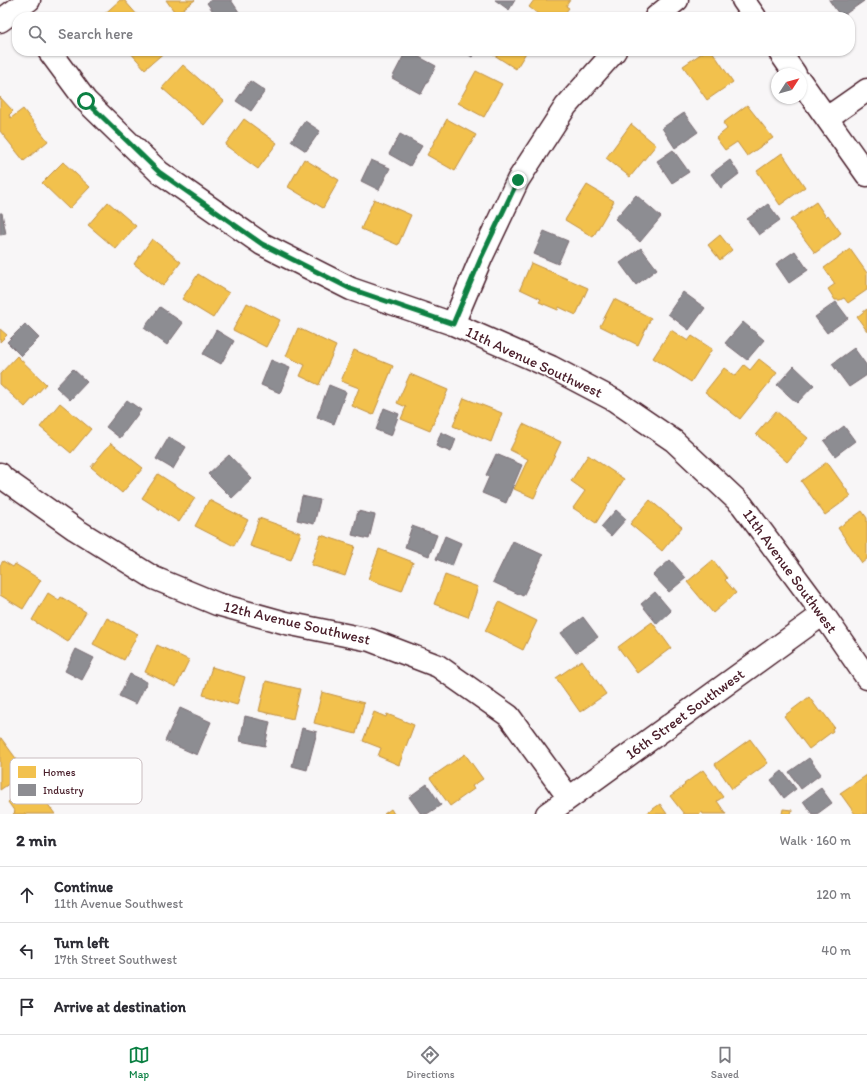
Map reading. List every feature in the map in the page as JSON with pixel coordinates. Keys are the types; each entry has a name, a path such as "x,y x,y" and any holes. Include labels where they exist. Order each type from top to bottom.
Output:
{"street":[{"path":"662,12 676,0"},
{"path":"743,0 751,12"},
{"path":"0,21 12,15"},
{"name":"11th Avenue Southwest","path":"53,56 86,101 159,172 262,244 351,289 453,324 552,367 614,400 674,441 742,505 867,678"},
{"path":"453,324 481,258 518,180 566,106 611,56"},
{"path":"783,56 792,68"},
{"path":"807,90 867,175"},
{"path":"827,118 867,90"},
{"name":"12th Avenue Southwest","path":"0,474 3,478 75,529 154,578 217,604 286,623 370,640 438,666 509,716 569,798"},
{"name":"16th Street Southwest","path":"547,814 822,614"}],"building: Homes":[{"path":"120,0 124,0 135,12 107,12"},
{"path":"166,0 195,0 179,12 175,12"},
{"path":"534,0 570,0 566,6 569,8 566,12 536,12 529,7"},
{"path":"133,56 160,56 145,69"},
{"path":"496,56 524,56 516,69"},
{"path":"698,56 715,56 733,82 707,100 683,66"},
{"path":"183,65 224,101 204,125 162,88"},
{"path":"476,71 502,84 484,117 458,103"},
{"path":"0,97 13,111 9,115 11,118 23,109 48,141 24,161 0,131"},
{"path":"747,105 773,138 747,156 737,142 725,150 716,138 727,129 723,123"},
{"path":"244,119 277,143 258,169 225,145"},
{"path":"447,119 476,135 455,171 427,155"},
{"path":"631,124 656,145 630,177 606,158"},
{"path":"782,153 805,187 780,205 757,171"},
{"path":"304,159 339,180 323,208 288,187"},
{"path":"63,162 90,187 69,209 42,183"},
{"path":"587,185 614,201 593,237 565,220"},
{"path":"374,199 411,215 398,245 361,229"},
{"path":"108,202 136,226 116,249 88,225"},
{"path":"816,202 826,217 828,215 841,233 815,253 790,220"},
{"path":"720,235 732,250 720,260 708,245"},
{"path":"152,239 181,262 163,286 134,264"},
{"path":"850,249 867,273 867,290 848,303 844,298 835,300 828,289 835,284 824,268"},
{"path":"531,263 588,288 576,315 559,307 558,310 539,302 541,299 520,289"},
{"path":"198,274 229,293 213,318 182,299"},
{"path":"614,299 651,318 638,345 600,326"},
{"path":"247,303 280,320 266,347 233,330"},
{"path":"867,309 867,331 857,317"},
{"path":"298,328 336,346 319,385 300,376 305,365 286,356"},
{"path":"0,329 7,335 0,342"},
{"path":"671,330 688,341 692,336 712,349 691,382 653,358"},
{"path":"354,350 393,366 373,415 352,406 359,388 341,381"},
{"path":"17,356 46,384 25,407 0,384 0,374"},
{"path":"759,359 777,373 740,419 705,392 724,368 735,376 744,365 750,370"},
{"path":"410,374 448,390 430,431 401,419 406,407 397,403"},
{"path":"464,398 502,413 491,442 453,426"},
{"path":"60,403 91,429 71,453 40,427"},
{"path":"776,411 808,438 787,462 756,434"},
{"path":"523,424 561,442 534,498 514,489 528,459 510,450"},
{"path":"111,443 143,468 122,493 91,467"},
{"path":"588,455 624,479 596,523 573,508 585,491 571,481"},
{"path":"827,462 851,496 825,515 801,481"},
{"path":"158,474 195,498 179,522 142,498"},
{"path":"209,500 248,520 234,546 195,526"},
{"path":"650,500 682,527 662,551 630,524"},
{"path":"862,511 867,518 867,559 862,563 838,528"},
{"path":"259,518 301,533 291,560 250,546"},
{"path":"321,535 355,546 345,576 311,565"},
{"path":"379,549 413,562 402,591 368,579"},
{"path":"713,560 727,578 725,580 736,593 713,613 687,582"},
{"path":"3,561 13,567 15,564 41,580 23,609 0,595 0,565"},
{"path":"445,575 478,587 468,617 434,604"},
{"path":"48,593 59,600 61,597 86,612 68,642 32,620"},
{"path":"499,602 537,621 523,650 485,631"},
{"path":"107,618 138,634 124,660 93,644"},
{"path":"652,622 671,648 637,673 618,647"},
{"path":"157,645 189,660 176,687 145,672"},
{"path":"582,660 606,694 580,712 556,678"},
{"path":"212,667 245,677 237,705 203,695"},
{"path":"266,681 300,689 293,719 259,711"},
{"path":"322,692 364,703 356,734 314,723"},
{"path":"809,697 834,727 832,729 833,731 809,749 784,716"},
{"path":"374,712 386,717 387,714 414,725 399,765 378,756 381,748 363,741"},
{"path":"1,738 16,758 10,758 10,783 0,790"},
{"path":"750,739 768,763 732,789 715,764"},
{"path":"465,754 483,779 472,786 474,789 450,806 430,778"},
{"path":"703,770 723,797 717,801 726,814 703,814 702,812 699,814 684,814 670,796"},
{"path":"867,775 867,814 855,814 840,793"},
{"path":"10,801 10,804 48,804 55,814 13,814 15,812 8,802"},
{"path":"660,804 667,814 646,814"},
{"path":"391,809 394,814 384,814"},
{"path":"783,809 792,810 791,814 782,814"}],"building: Industry":[{"path":"211,0 231,0 239,12 213,12 207,3"},
{"path":"495,0 515,0 509,10"},
{"path":"829,0 864,1 848,12 837,12"},
{"path":"403,56 417,56 436,66 421,94 392,78"},
{"path":"250,81 265,91 251,111 236,101"},
{"path":"684,113 698,132 675,148 662,128"},
{"path":"305,121 320,131 306,151 291,141"},
{"path":"400,134 422,146 410,166 389,154"},
{"path":"673,150 689,172 672,183 657,161"},
{"path":"371,160 390,168 379,190 361,181"},
{"path":"730,160 739,174 721,188 711,174"},
{"path":"636,195 661,217 640,242 615,219"},
{"path":"768,204 780,220 759,235 747,219"},
{"path":"0,213 2,213 6,234 0,235"},
{"path":"544,231 568,241 558,264 534,254"},
{"path":"641,248 657,269 636,285 620,263"},
{"path":"795,251 808,270 789,283 776,264"},
{"path":"683,292 705,308 689,330 668,314"},
{"path":"836,302 848,318 827,333 815,317"},
{"path":"160,307 183,323 167,345 144,328"},
{"path":"743,322 764,340 747,360 725,343"},
{"path":"25,324 39,338 21,356 7,342"},
{"path":"216,330 234,341 221,364 203,354"},
{"path":"854,348 867,366 867,375 849,387 832,364"},
{"path":"271,360 290,368 280,393 261,385"},
{"path":"794,366 814,385 797,403 777,385"},
{"path":"73,369 87,382 70,400 56,387"},
{"path":"329,385 346,392 334,424 317,417"},
{"path":"127,400 141,410 120,438 106,427"},
{"path":"384,408 399,414 391,436 376,430"},
{"path":"844,426 855,441 835,456 824,441"},
{"path":"441,432 456,439 451,452 436,446"},
{"path":"169,437 186,447 173,469 156,459"},
{"path":"496,454 522,465 506,503 482,493 489,477 486,475"},
{"path":"229,455 252,479 232,498 208,474"},
{"path":"302,496 320,500 314,524 297,520"},
{"path":"616,510 626,519 611,536 601,527"},
{"path":"358,511 375,515 369,539 352,535"},
{"path":"412,526 437,535 429,556 405,547"},
{"path":"445,536 461,543 452,566 436,559"},
{"path":"513,541 543,555 523,596 493,582"},
{"path":"670,560 686,578 669,592 653,575"},
{"path":"655,592 671,611 657,624 641,604"},
{"path":"583,617 598,637 576,653 561,633"},
{"path":"76,649 94,658 82,680 65,671"},
{"path":"130,674 147,682 136,704 119,696"},
{"path":"180,708 211,722 197,755 165,741"},
{"path":"245,716 270,722 265,746 240,741"},
{"path":"302,728 317,732 307,770 292,766"},
{"path":"809,758 821,774 801,789 789,772"},
{"path":"782,771 796,789 784,798 771,780"},
{"path":"427,784 441,805 427,814 421,814 409,797"},
{"path":"821,788 832,803 817,814 812,814 803,801"}],"route":[{"path":"86,101 159,172 262,244 351,289 453,324 481,258 518,180"}]}
